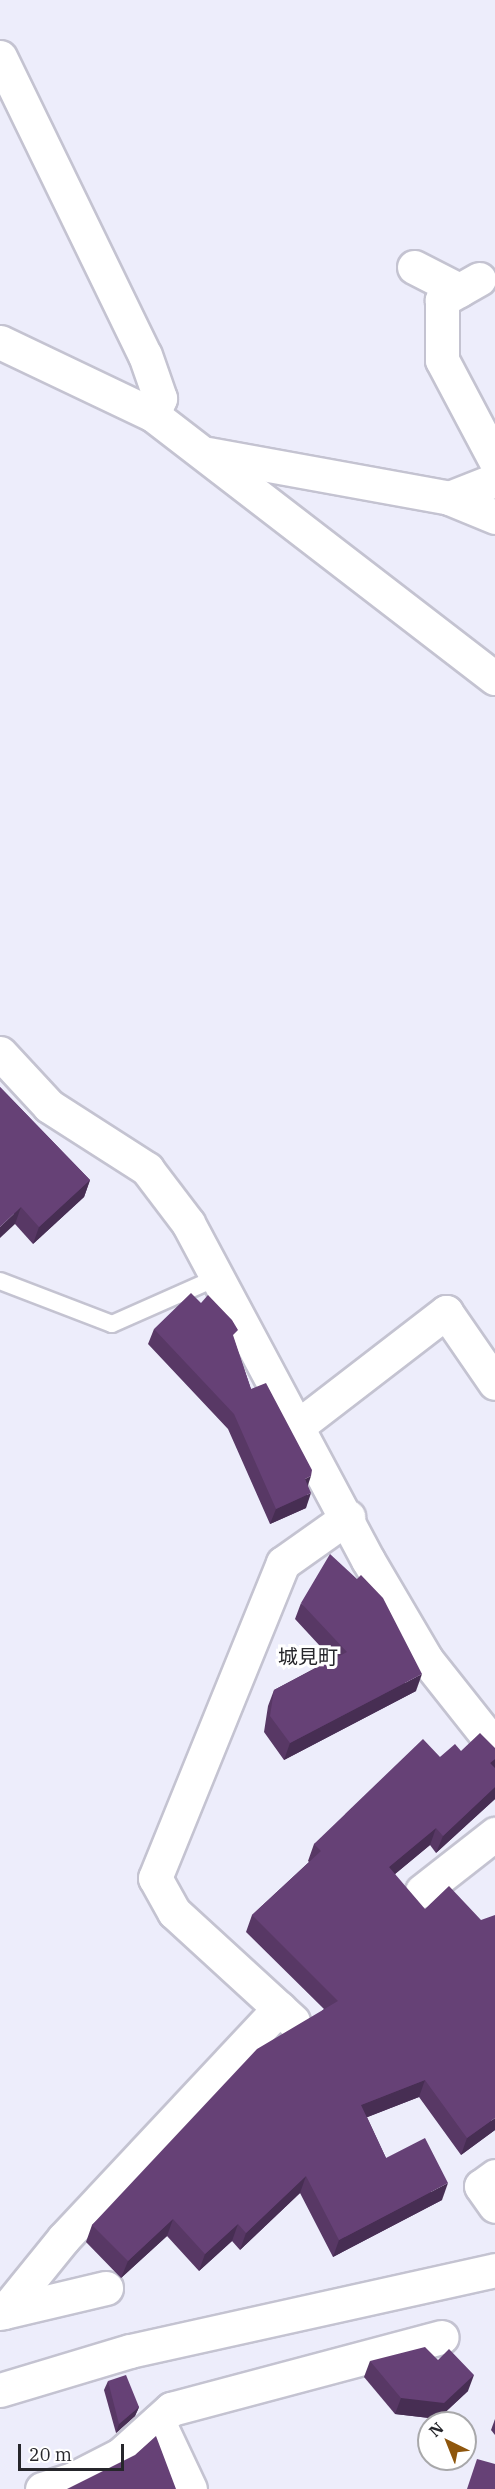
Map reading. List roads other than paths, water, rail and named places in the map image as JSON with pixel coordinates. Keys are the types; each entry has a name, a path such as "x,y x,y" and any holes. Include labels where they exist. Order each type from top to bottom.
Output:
{"street":[{"path":"0,57 145,355 160,398 153,416"},
{"path":"414,267 469,284 442,300 442,360 495,460"},
{"path":"0,342 153,416 206,454 495,678"},
{"path":"206,454 450,498 495,516"},
{"path":"450,498 495,480"},
{"path":"0,1053 49,1106 147,1169 188,1223 426,1659 495,1746"},
{"path":"298,1426 446,1312 495,1383"},
{"path":"2,2313 64,2238 286,2014 174,1912 155,1878 283,1563 348,1517"},
{"path":"422,1891 495,1834"},
{"path":"495,2176 481,2186 495,2206"},
{"path":"0,2390 130,2351 495,2270"},
{"path":"2,2313 106,2288"},
{"path":"42,2489 75,2478 120,2455 171,2409 442,2337"},
{"path":"158,2421 190,2489"}],"lane":[{"path":"0,1281 112,1324 216,1278"}],"district":[{"name":"城見町","path":"308,1656"}]}
